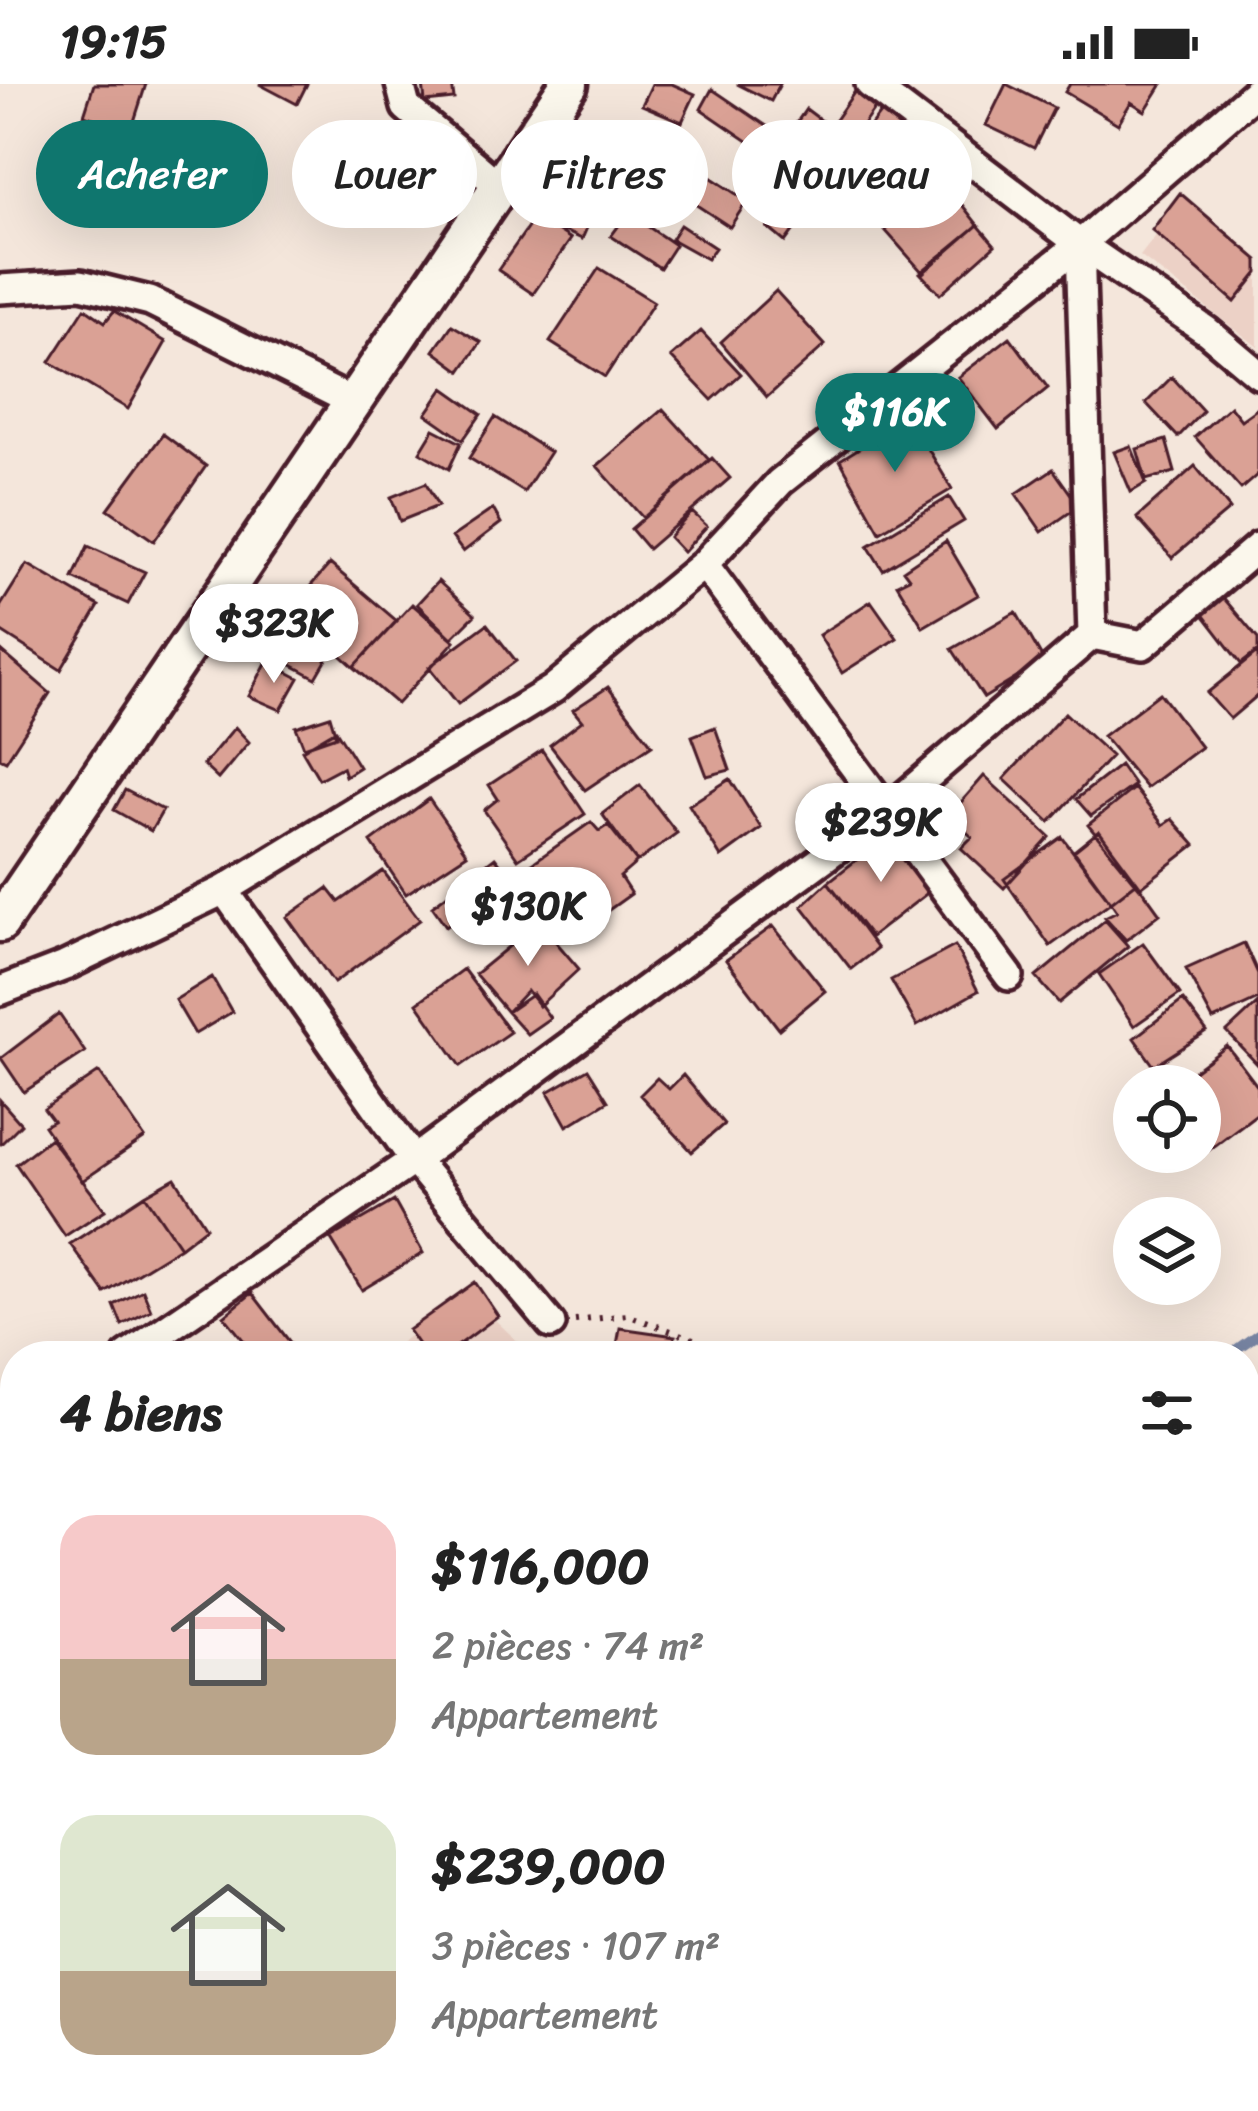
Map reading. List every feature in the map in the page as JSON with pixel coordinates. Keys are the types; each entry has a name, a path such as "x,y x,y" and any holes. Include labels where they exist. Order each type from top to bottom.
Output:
{"main road":[{"path":"4,906 569,84"}],"street":[{"path":"400,84 406,107 499,186"},
{"path":"870,84 1258,374"},
{"path":"0,991 64,967 224,890 553,689 704,564 780,482 1080,244 1258,90"},
{"path":"1080,244 1092,635"},
{"path":"0,290 81,284 150,301 351,401"},
{"path":"1092,635 1143,645 1258,547"},
{"path":"704,564 1009,976"},
{"path":"149,1341 414,1160 885,813 1092,635"},
{"path":"224,890 414,1160 551,1324"}],"path":[{"path":"551,1324 627,1315 698,1341"}],"shaded area":[{"path":"1176,210 1258,273 1258,347 1140,256"},
{"path":"467,1293 517,1341 402,1341"}],"building":[{"path":"94,84 146,84 135,120 84,115"},
{"path":"259,84 307,84 297,104"},
{"path":"423,84 452,84 454,99 425,102"},
{"path":"652,84 672,84 695,94 683,120 642,105"},
{"path":"737,84 780,84 771,101"},
{"path":"1006,84 1054,108 1034,148 986,125"},
{"path":"1070,84 1162,84 1145,111 1131,102 1118,124 1065,92"},
{"path":"858,87 880,101 867,120 835,120"},
{"path":"712,89 758,120 732,120 732,130 701,109"},
{"path":"889,101 914,120 875,120"},
{"path":"806,109 821,120 798,120"},
{"path":"708,175 732,191 730,227 708,213"},
{"path":"1180,193 1258,260 1258,273 1235,302 1152,230"},
{"path":"972,217 978,225 923,273 885,230 972,228"},
{"path":"978,225 995,245 940,294 920,273"},
{"path":"528,228 554,228 571,239 533,294 498,270"},
{"path":"563,228 587,228 582,239"},
{"path":"617,228 650,228 675,245 660,268 611,236"},
{"path":"678,228 685,228 715,248 707,259 671,239"},
{"path":"768,228 795,228 785,242"},
{"path":"599,268 654,302 605,377 550,342"},
{"path":"776,291 825,345 767,397 721,342"},
{"path":"85,308 105,322 114,311 166,342 128,409 50,362"},
{"path":"452,325 481,342 461,371 434,351"},
{"path":"701,331 741,374 712,400 671,357"},
{"path":"1010,337 1048,388 998,429 958,377"},
{"path":"1172,377 1203,411 1178,437 1146,403"},
{"path":"444,388 481,414 463,440 426,414"},
{"path":"1230,406 1241,420 1258,408 1258,474 1241,489 1195,437"},
{"path":"663,409 709,460 643,518 597,466"},
{"path":"495,417 550,452 524,492 469,458"},
{"path":"909,417 952,489 880,532 840,460"},
{"path":"434,429 461,443 449,469 420,452"},
{"path":"163,434 206,466 154,541 108,509"},
{"path":"1166,440 1175,472 1146,480 1137,449"},
{"path":"1131,446 1146,483 1131,492 1114,452"},
{"path":"712,458 730,478 648,549 631,529"},
{"path":"1195,466 1230,509 1172,558 1137,518"},
{"path":"1053,469 1079,506 1042,532 1016,494"},
{"path":"426,483 438,506 400,521 391,497"},
{"path":"949,497 964,521 883,570 868,546"},
{"path":"493,509 501,523 463,552 452,537"},
{"path":"692,512 707,526 683,552 669,537"},
{"path":"946,541 978,595 923,627 897,584 909,578 903,570"},
{"path":"88,546 145,572 128,604 73,578"},
{"path":"27,564 99,606 61,670 0,631 0,607"},
{"path":"330,564 397,621 354,667 290,609"},
{"path":"438,581 475,615 452,638 417,604"},
{"path":"1221,595 1258,639 1258,651 1241,664 1201,612"},
{"path":"871,601 897,638 842,673 819,635"},
{"path":"412,604 455,641 397,704 354,667"},
{"path":"1016,612 1044,661 984,698 952,649"},
{"path":"287,621 334,647 316,678 270,653"},
{"path":"487,624 516,661 458,704 429,667"},
{"path":"0,650 50,693 6,761 0,758"},
{"path":"1258,652 1258,695 1230,719 1207,693"},
{"path":"267,661 299,678 281,710 249,696"},
{"path":"608,687 652,745 585,790 550,745 582,721 573,710"},
{"path":"1160,693 1201,747 1146,788 1103,736"},
{"path":"1065,713 1111,756 1050,822 1004,779"},
{"path":"330,716 336,736 304,747 296,727"},
{"path":"235,727 249,742 218,779 203,765"},
{"path":"715,727 730,770 707,776 692,736"},
{"path":"336,730 359,767 345,776 342,767 319,779 302,750"},
{"path":"542,750 585,814 518,859 484,810 498,799 489,785"},
{"path":"1120,765 1134,785 1091,816 1076,799"},
{"path":"984,776 1050,837 1004,888 961,848 972,837 949,816"},
{"path":"730,779 761,828 721,857 689,805"},
{"path":"640,785 677,833 637,862 602,814"},
{"path":"1134,788 1163,825 1172,819 1195,845 1140,888 1088,825"},
{"path":"125,790 163,810 151,831 114,810"},
{"path":"429,799 467,854 406,894 371,842"},
{"path":"591,822 599,831 608,825 637,862 620,877 631,894 571,937 521,871"},
{"path":"1099,831 1137,882 1111,902 1074,851"},
{"path":"891,833 934,888 871,937 828,882"},
{"path":"1062,837 1111,902 1050,946 1004,879"},
{"path":"495,857 512,879 446,926 432,906"},
{"path":"383,871 420,920 334,983 287,917 328,888 339,902"},
{"path":"828,882 877,949 851,969 802,906"},
{"path":"1137,882 1160,914 1126,940 1105,917 1117,911 1111,902"},
{"path":"521,888 539,914 510,937 489,911"},
{"path":"1105,920 1128,946 1059,1003 1036,977"},
{"path":"539,922 579,969 539,1006 527,991 507,1012 475,974"},
{"path":"773,926 825,991 779,1029 726,960"},
{"path":"1143,943 1180,994 1134,1026 1099,974"},
{"path":"1244,943 1258,974 1258,999 1213,1020 1186,969"},
{"path":"955,946 978,991 917,1026 891,980"},
{"path":"463,969 510,1032 461,1066 417,1003"},
{"path":"212,977 232,1012 195,1034 175,1000"},
{"path":"533,994 550,1018 527,1034 507,1012"},
{"path":"1183,1000 1207,1032 1156,1065 1134,1038"},
{"path":"1258,1003 1258,1065 1227,1032"},
{"path":"59,1014 85,1052 24,1092 1,1058"},
{"path":"1227,1046 1258,1087 1258,1113 1221,1141 1221,1065 1202,1065"},
{"path":"588,1069 608,1101 567,1126 548,1092"},
{"path":"99,1072 145,1138 82,1181 44,1126 53,1121 44,1109"},
{"path":"683,1075 724,1124 692,1152 640,1095 657,1078 669,1089"},
{"path":"0,1100 21,1124 1,1144 0,1143"},
{"path":"50,1138 105,1210 65,1236 16,1164"},
{"path":"175,1178 206,1227 180,1247 145,1195"},
{"path":"145,1195 180,1247 105,1293 70,1244"},
{"path":"394,1201 423,1253 362,1290 330,1238"},
{"path":"475,1282 498,1316 464,1341 416,1341 408,1330"},
{"path":"143,1290 151,1310 122,1325 114,1305"},
{"path":"252,1293 289,1341 244,1341 224,1316"},
{"path":"620,1328 675,1336 674,1341 618,1341"}],"waterway":[{"path":"1248,1341 1258,1334"}]}
